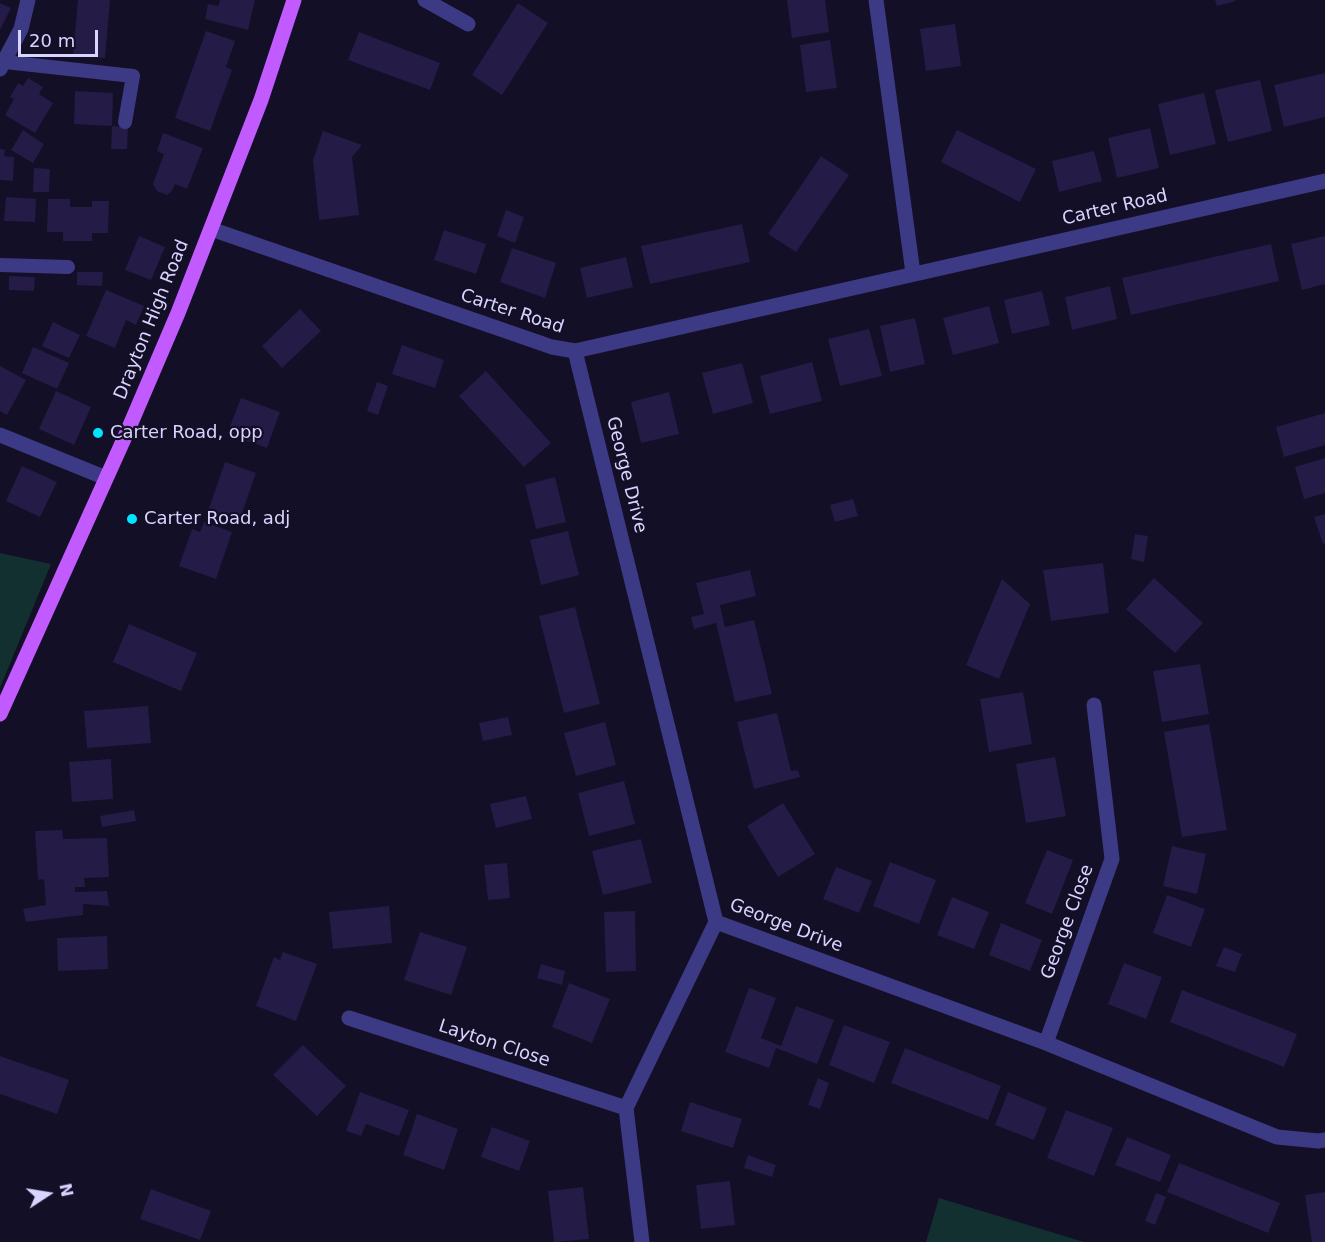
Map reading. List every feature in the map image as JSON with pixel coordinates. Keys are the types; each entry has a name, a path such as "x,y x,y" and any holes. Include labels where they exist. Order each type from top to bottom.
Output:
{"main road":[{"name":"Drayton High Road","path":"0,714 173,324 261,100 294,0"}],"street":[{"path":"2,65 21,29 28,0"},
{"path":"425,0 468,24"},
{"path":"876,0 913,273"},
{"name":"Carter Road","path":"211,230 552,347 575,351 1325,181"},
{"name":"George Drive","path":"575,351 716,922 1046,1043 1277,1137 1318,1142 1325,1140"},
{"path":"0,435 106,478"},
{"name":"George Close","path":"1046,1043 1112,860 1094,705"},
{"path":"642,1242 626,1108 716,922"},
{"name":"Layton Close","path":"349,1018 626,1108"}],"lane":[{"path":"2,65 133,76 125,122"},
{"path":"0,265 68,267"}],"green space":[{"path":"0,553 51,564 0,688"},
{"path":"939,1198 1084,1242 926,1242"}],"building":[{"path":"78,0 110,0 105,58 73,55"},
{"path":"220,0 255,0 248,30 205,19 208,4 218,6"},
{"path":"787,0 825,0 829,32 792,38"},
{"path":"1215,0 1235,0 1236,1 1217,6"},
{"path":"0,3 11,8 0,30"},
{"path":"518,3 548,23 502,95 472,75"},
{"path":"955,24 961,66 926,71 920,29"},
{"path":"206,31 235,41 226,67 232,70 210,131 175,118"},
{"path":"359,32 440,63 430,90 348,60"},
{"path":"830,40 837,88 806,92 800,45"},
{"path":"1325,73 1325,117 1284,127 1274,85"},
{"path":"28,78 43,87 39,94 53,103 35,133 5,115 14,99 10,97 18,83 23,86"},
{"path":"1260,80 1272,131 1228,142 1215,90"},
{"path":"75,91 113,93 112,126 74,124"},
{"path":"1204,93 1216,144 1170,155 1158,104"},
{"path":"112,126 128,127 127,149 111,149"},
{"path":"1150,128 1159,168 1117,178 1108,138"},
{"path":"23,130 44,144 33,163 11,150"},
{"path":"957,130 1036,169 1020,202 941,162"},
{"path":"323,131 362,145 352,157 359,215 319,220 313,160"},
{"path":"163,133 203,148 187,189 175,184 167,195 157,191 153,184 164,154 157,151"},
{"path":"0,149 5,150 4,156 14,157 13,181 0,180"},
{"path":"1094,151 1102,181 1059,192 1052,161"},
{"path":"821,156 849,175 796,252 768,234"},
{"path":"34,168 50,169 49,192 33,192"},
{"path":"6,197 36,199 35,222 4,221"},
{"path":"48,199 70,199 70,207 92,207 92,201 109,201 108,233 92,233 92,241 63,241 63,232 47,232"},
{"path":"506,210 524,217 515,243 497,236"},
{"path":"742,224 750,262 650,284 641,246"},
{"path":"444,230 486,244 476,274 434,260"},
{"path":"139,236 165,247 151,280 125,270"},
{"path":"1325,236 1325,284 1302,290 1291,244"},
{"path":"1271,244 1279,281 1131,315 1122,278"},
{"path":"512,248 556,263 545,298 500,282"},
{"path":"626,257 633,287 587,298 580,268"},
{"path":"77,272 103,272 102,286 77,285"},
{"path":"9,276 35,277 34,291 9,290"},
{"path":"1110,286 1117,319 1072,330 1065,297"},
{"path":"106,290 144,306 136,325 126,320 115,348 86,336"},
{"path":"1042,291 1050,325 1012,334 1004,300"},
{"path":"989,306 999,343 953,355 943,318"},
{"path":"300,309 321,331 282,368 262,346"},
{"path":"915,318 925,364 890,372 880,326"},
{"path":"53,322 80,335 69,358 42,346"},
{"path":"869,329 882,376 840,386 828,339"},
{"path":"402,345 444,360 435,388 392,374"},
{"path":"33,347 69,363 57,389 22,373"},
{"path":"812,362 822,401 770,414 760,376"},
{"path":"742,363 753,403 713,414 702,373"},
{"path":"0,366 26,380 7,415 0,411"},
{"path":"486,371 551,443 524,467 459,396"},
{"path":"377,382 388,386 378,415 367,411"},
{"path":"56,391 91,407 74,445 39,429"},
{"path":"669,392 679,434 641,443 631,402"},
{"path":"241,398 280,412 267,448 227,434"},
{"path":"1325,413 1325,445 1284,457 1276,427"},
{"path":"1325,458 1325,493 1304,499 1295,467"},
{"path":"225,462 256,473 239,522 208,511"},
{"path":"22,466 57,482 40,517 6,501"},
{"path":"555,477 566,522 536,529 525,485"},
{"path":"853,499 858,516 835,522 830,505"},
{"path":"1325,514 1325,543 1323,544 1314,517"},
{"path":"204,522 232,532 216,579 179,566 192,529 200,532"},
{"path":"568,531 579,575 541,585 530,540"},
{"path":"1135,534 1148,536 1144,562 1131,559"},
{"path":"1103,563 1109,613 1051,621 1043,570"},
{"path":"750,570 756,596 720,605 725,627 754,620 772,694 735,702 716,623 694,629 691,617 704,614 696,583"},
{"path":"1154,578 1203,623 1175,653 1126,609"},
{"path":"1002,579 1030,604 999,679 966,665"},
{"path":"575,607 600,704 564,713 539,616"},
{"path":"129,624 197,653 181,691 113,662"},
{"path":"1200,664 1209,714 1162,722 1153,671"},
{"path":"1023,692 1032,744 989,752 980,699"},
{"path":"148,706 151,743 87,748 84,711"},
{"path":"777,713 791,771 798,770 800,777 754,789 737,722"},
{"path":"508,717 512,735 483,741 479,723"},
{"path":"605,722 616,765 576,776 564,733"},
{"path":"1209,724 1227,830 1182,837 1164,732"},
{"path":"1055,757 1066,816 1026,823 1016,764"},
{"path":"111,759 113,799 72,802 69,762"},
{"path":"624,781 635,824 589,836 578,793"},
{"path":"526,796 532,819 496,828 490,804"},
{"path":"783,803 815,854 778,877 747,826"},
{"path":"134,810 136,821 102,827 100,816"},
{"path":"62,830 63,839 107,838 109,877 84,878 85,887 75,887 75,892 107,891 109,906 83,904 83,915 26,922 23,909 46,905 44,879 38,880 35,831"},
{"path":"641,839 652,883 603,895 592,851"},
{"path":"1172,846 1206,854 1197,894 1163,886"},
{"path":"1047,850 1073,860 1052,914 1025,903"},
{"path":"890,862 936,880 919,924 873,906"},
{"path":"507,863 510,898 488,900 484,865"},
{"path":"836,867 872,881 859,913 823,899"},
{"path":"1167,895 1205,909 1191,947 1153,933"},
{"path":"952,897 989,912 974,949 937,935"},
{"path":"389,906 392,943 333,949 329,912"},
{"path":"635,911 636,971 606,972 604,912"},
{"path":"1001,923 1042,940 1030,971 989,955"},
{"path":"420,932 467,947 451,995 404,980"},
{"path":"107,936 108,969 58,971 57,938"},
{"path":"1224,947 1242,954 1235,972 1216,966"},
{"path":"283,952 317,964 296,1021 256,1006 274,957 280,960"},
{"path":"1124,963 1162,977 1146,1019 1108,1004"},
{"path":"541,964 565,971 562,985 537,978"},
{"path":"569,983 610,999 592,1043 552,1027"},
{"path":"749,988 776,998 761,1038 781,1046 796,1006 834,1020 817,1064 776,1048 769,1068 725,1052"},
{"path":"1182,990 1297,1034 1284,1067 1170,1022"},
{"path":"844,1025 890,1042 874,1083 829,1065"},
{"path":"303,1045 346,1086 317,1116 273,1075"},
{"path":"905,1048 1001,1086 988,1120 891,1083"},
{"path":"0,1056 69,1080 57,1114 0,1094"},
{"path":"818,1078 829,1083 820,1109 808,1105"},
{"path":"360,1092 409,1110 399,1136 366,1124 361,1136 346,1131"},
{"path":"1008,1092 1047,1108 1034,1140 995,1125"},
{"path":"690,1102 742,1119 733,1148 681,1131"},
{"path":"1066,1110 1113,1128 1094,1176 1047,1158"},
{"path":"417,1114 458,1129 444,1170 403,1155"},
{"path":"492,1127 530,1141 519,1171 481,1157"},
{"path":"1127,1137 1171,1155 1160,1182 1115,1165"},
{"path":"748,1155 776,1165 772,1177 744,1168"},
{"path":"1179,1163 1280,1203 1268,1233 1167,1192"},
{"path":"730,1181 735,1225 701,1229 696,1185"},
{"path":"583,1187 589,1239 554,1242 548,1191"},
{"path":"151,1189 211,1211 200,1240 140,1219"},
{"path":"1325,1192 1325,1242 1312,1242 1305,1195"},
{"path":"1156,1193 1166,1197 1155,1225 1145,1221"}],"place":[{"name":"Carter Road, opp","path":"98,433"},
{"name":"Carter Road, adj","path":"132,519"}]}
